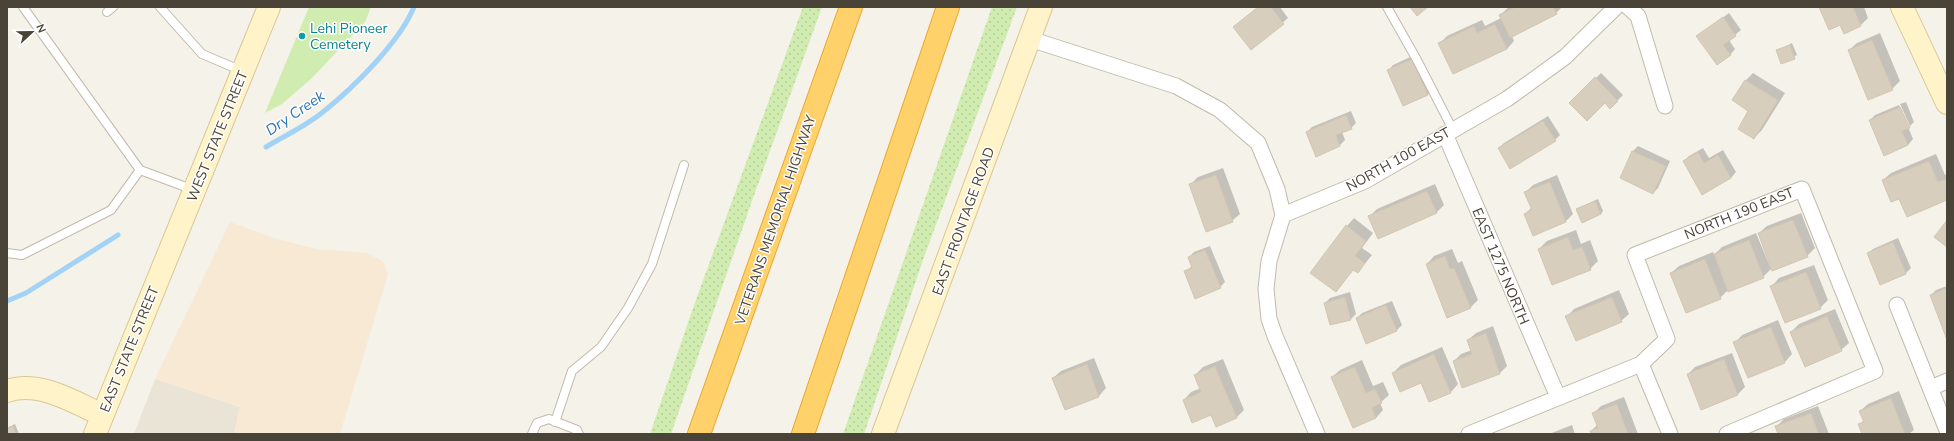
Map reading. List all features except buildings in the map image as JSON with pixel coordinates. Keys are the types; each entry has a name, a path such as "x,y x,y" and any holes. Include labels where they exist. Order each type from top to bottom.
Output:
{"highway":[{"name":"VETERANS MEMORIAL HIGHWAY","path":"699,434 851,7"},
{"path":"802,434 948,7"}],"street":[{"name":"WEST STATE STREET","path":"164,265 268,7"},
{"name":"EAST FRONTAGE ROAD","path":"884,434 1042,7"},
{"name":"NORTH 100 EAST","path":"1282,215 1365,181 1507,99 1565,57 1616,7"},
{"path":"1628,7 1638,16 1665,106"},
{"path":"1902,7 1947,103"},
{"path":"1030,39 1176,86 1220,110 1258,144 1276,189 1282,215 1269,261 1266,289 1269,319 1317,434"},
{"name":"EAST 1275 NORTH","path":"1449,132 1558,397"},
{"name":"NORTH 190 EAST","path":"1469,434 1641,364 1667,338 1635,255 1802,189 1875,371 1727,434"},
{"name":"EAST STATE STREET","path":"99,424 164,265"},
{"path":"1897,305 1947,430"},
{"path":"1641,364 1670,434"},
{"path":"1931,388 1947,381"},
{"path":"7,391 34,388 57,395 99,424"}],"lane":[{"path":"23,7 140,170 195,190"},
{"path":"160,7 202,54 243,72"},
{"path":"1387,7 1417,60 1449,132"},
{"path":"555,422 572,371 601,347 628,308 652,264 684,165"},
{"path":"7,253 22,255 111,210 140,170"},
{"path":"532,434 537,424 549,419 577,430 579,434"}],"shaded area":[{"path":"230,222 277,239 316,249 367,253 383,261 388,274 340,434 234,434 240,407 155,379"},
{"path":"155,379 240,407 234,434 134,434"}],"green space":[{"path":"309,7 371,7 365,22 312,78 282,104 265,113"},
{"path":"803,7 822,7 753,198 671,434 650,434 693,308"},
{"path":"992,7 1017,7 924,257 864,434 843,434"}],"waterway":[{"name":"Dry Creek","path":"266,147 316,117 348,91 387,50 407,21 414,7"},
{"name":"Dry Creek","path":"7,301 26,293 118,235"}],"place":[{"name":"Lehi Pioneer Cemetery","path":"302,36"}]}
